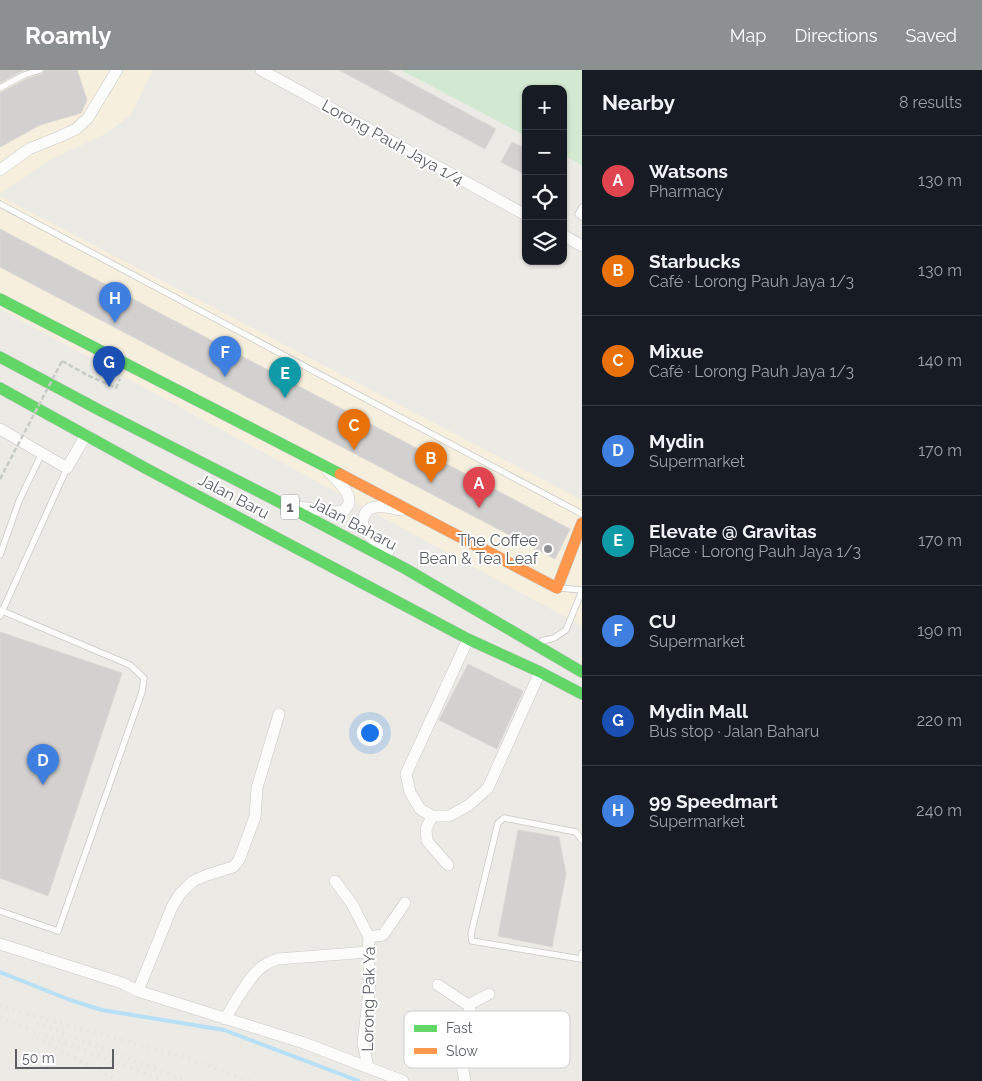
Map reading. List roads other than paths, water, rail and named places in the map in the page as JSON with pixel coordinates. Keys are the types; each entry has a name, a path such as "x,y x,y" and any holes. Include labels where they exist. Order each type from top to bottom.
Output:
{"main road":[{"path":"0,299 322,464 557,588 582,523"},
{"name":"Jalan Baharu","path":"0,357 406,569 535,643 578,670"},
{"name":"Jalan Baru","path":"0,388 468,639 540,672 582,694"}],"street":[{"path":"0,170 29,149 61,136 82,124 88,118 117,70"},
{"name":"Lorong Pauh Jaya 1/4","path":"261,70 522,213"},
{"path":"567,237 582,246"},
{"path":"0,429 67,468 86,435"},
{"path":"285,505 333,512 344,510 349,504 348,496 341,484 322,464"},
{"path":"406,569 364,530 362,521 365,512 372,507 381,506 409,511"},
{"path":"468,639 406,774 410,792 420,809 432,816 449,816 470,805 488,788 540,672"},
{"path":"138,991 172,907 180,894 193,881 233,867 239,860 255,817 257,788 279,714"},
{"path":"432,816 426,828 427,841 448,865"},
{"name":"Lorong Pak Ya","path":"334,881 352,904 369,937 370,983 363,1043 368,1067"},
{"path":"369,937 383,935 405,903"},
{"path":"0,944 122,983 138,991 304,1043 403,1081"},
{"path":"225,1019 243,990 261,967 269,962 278,959 368,952"},
{"path":"438,985 468,1005 470,1011"},
{"path":"468,1005 489,994"},
{"path":"462,1068 465,1081"}],"lane":[{"path":"0,88 24,75 40,70"},
{"path":"0,204 582,514"},
{"path":"582,207 578,214 582,217"},
{"path":"0,554 19,501 42,453"},
{"path":"0,911 58,931 142,692 144,678 130,665 1,612 67,468"},
{"path":"535,643 554,638 566,630 582,591 557,588"},
{"path":"582,840 576,832 504,818 498,824 470,934 472,941 581,959 582,953"}],"waterway":[{"path":"0,972 70,1000 102,1010 224,1030 359,1081"}],"railway":[{"path":"0,1006 187,1058 250,1081"},
{"path":"0,1018 164,1081"},
{"path":"37,1023 187,1081"},
{"path":"37,1038 119,1081"}],"place":[{"name":"99 Speedmart","path":"115,323"},
{"name":"CU","path":"225,377"},
{"name":"Mydin Mall","path":"109,387"},
{"name":"Elevate @ Gravitas","path":"285,398"},
{"name":"Mixue","path":"354,450"},
{"name":"Starbucks","path":"431,483"},
{"name":"Watsons","path":"479,508"},
{"name":"The Coffee Bean & Tea Leaf","path":"548,549"},
{"name":"Mydin","path":"43,785"}]}
